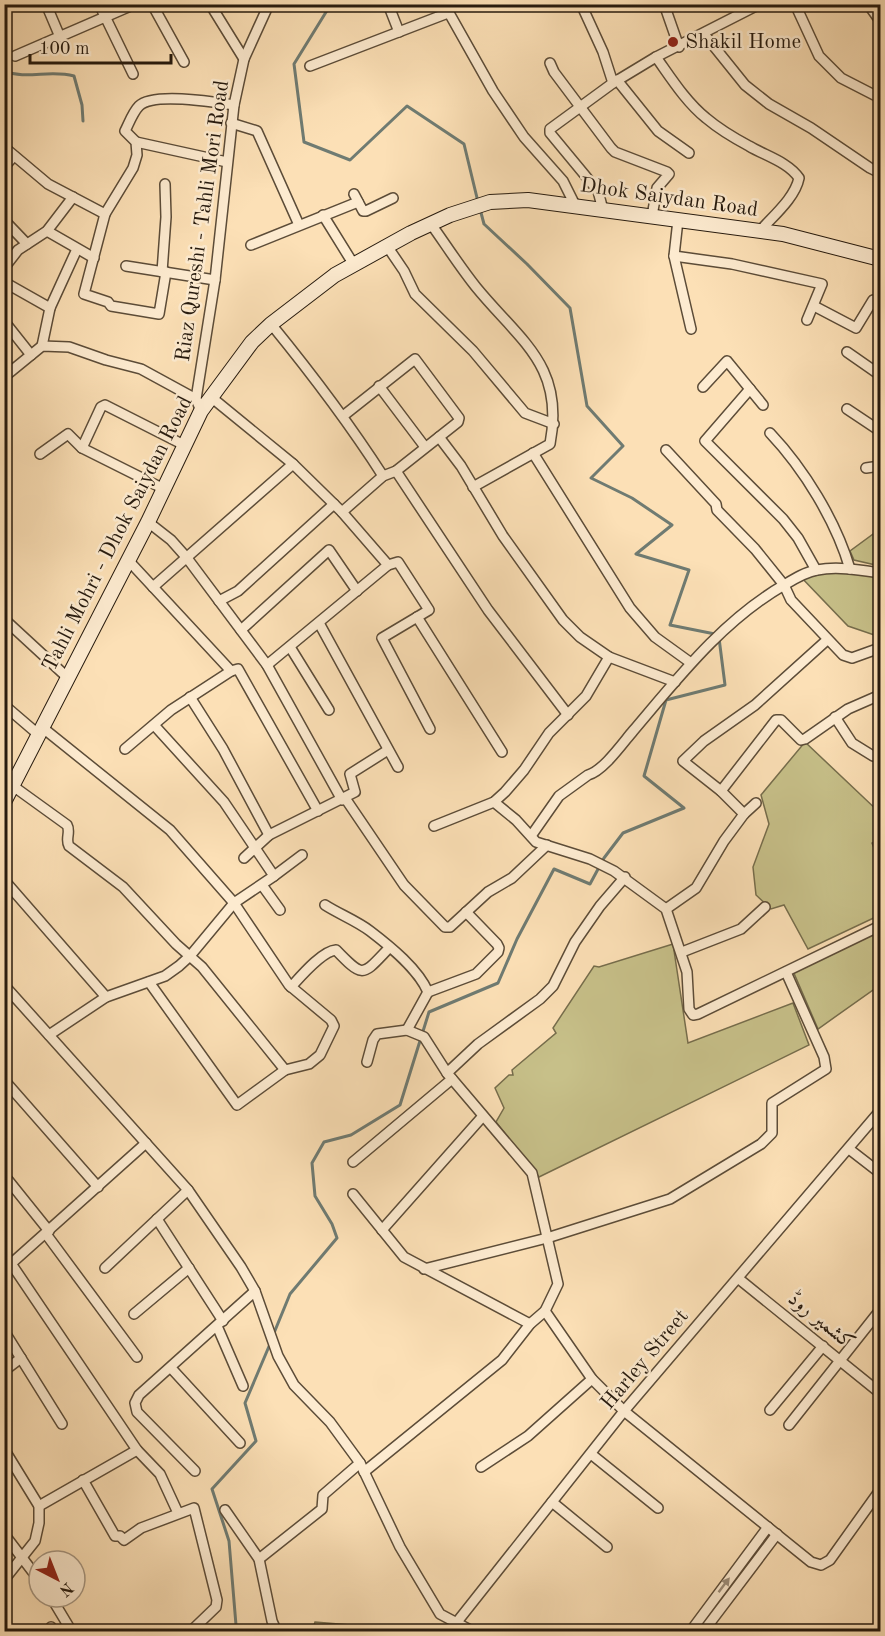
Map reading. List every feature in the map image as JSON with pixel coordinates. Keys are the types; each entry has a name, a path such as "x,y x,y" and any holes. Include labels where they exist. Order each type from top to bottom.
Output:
{"street":[{"path":"46,4 60,37"},
{"path":"99,4 133,74"},
{"path":"15,56 135,4"},
{"path":"152,4 183,62"},
{"path":"210,4 244,59"},
{"path":"388,4 399,32"},
{"path":"581,4 615,81 658,131 689,153"},
{"path":"664,4 679,47"},
{"path":"603,210 598,191 549,131 615,81 656,57 760,4"},
{"path":"795,4 819,56 841,78 880,98"},
{"path":"868,4 880,21"},
{"name":"Riaz Qureshi - Tahli Mori Road","path":"198,405 215,280 234,105 244,59 268,5"},
{"path":"310,66 399,32 446,9 493,91 524,137 563,180 576,207"},
{"path":"704,34 745,85 769,104 880,173"},
{"path":"656,57 688,100 705,117 750,146 784,164 799,178 798,185 792,194 760,231"},
{"path":"550,63 554,72 615,152 667,172 667,177 657,188 652,216"},
{"path":"227,162 136,142 125,131 136,109 148,101 188,99 234,105"},
{"path":"231,123 257,130 299,225"},
{"path":"136,142 137,155 133,168 105,214 84,294 108,302 111,306 159,314 164,272 165,184"},
{"path":"4,147 48,184 105,214"},
{"path":"4,167 14,156"},
{"path":"4,268 13,255 47,231 73,197"},
{"path":"251,245 324,215 356,198 363,211 393,198"},
{"name":"Dhok Saiydan Road","path":"450,215 490,202 528,201 783,234 880,259"},
{"path":"324,215 354,265"},
{"name":"Tahli Mohri - Dhok Saiydan Road","path":"4,802 164,489 184,445 198,405 211,398 252,342 271,324 335,275 450,215"},
{"path":"4,220 27,244"},
{"path":"678,220 674,256 691,328"},
{"path":"431,224 476,286 535,353 543,368 553,402 554,424 550,444 473,487"},
{"path":"47,231 94,258"},
{"path":"387,246 404,271 415,294 473,351 525,414 554,424"},
{"path":"4,377 42,346 50,308 77,249"},
{"path":"674,256 732,264 818,282 822,284 821,288 807,320"},
{"path":"126,266 215,280"},
{"path":"4,282 50,308"},
{"path":"814,306 856,328 873,300"},
{"path":"4,321 31,355"},
{"path":"271,324 343,416 383,476"},
{"path":"42,346 69,347 141,369 198,405"},
{"path":"847,352 880,375"},
{"path":"342,512 383,476 396,471 458,422 459,418 414,359 343,416"},
{"path":"703,387 727,361 763,405"},
{"path":"379,387 426,447"},
{"path":"750,389 705,441 783,519 798,538 816,570"},
{"path":"211,398 293,464 342,512 388,565"},
{"path":"82,448 101,407 105,405 184,445"},
{"path":"847,409 880,432"},
{"path":"770,433 788,453 816,497 842,544 850,569"},
{"path":"40,454 68,434 82,448 164,489"},
{"path":"439,436 461,466 503,536 563,620 580,637 609,657 675,682"},
{"path":"666,450 716,504 717,510 755,549 783,585 791,600 827,640 843,655 852,658 877,649 880,651"},
{"path":"533,453 630,608 655,637 691,663"},
{"path":"153,587 293,464"},
{"path":"866,468 880,466"},
{"path":"396,471 488,610 568,715"},
{"path":"219,601 238,591 334,504"},
{"path":"147,522 171,540 187,558 267,665 344,799 404,885 440,924 450,927 488,892 512,878 547,846"},
{"path":"241,630 329,550 357,591"},
{"path":"128,560 231,671"},
{"path":"267,665 388,565 398,562 429,610 382,638 430,729"},
{"path":"531,836 559,796 588,775 593,774 710,642 758,600 800,576 816,570 850,569 880,573"},
{"path":"417,617 502,753"},
{"path":"4,619 68,678"},
{"path":"319,623 398,767"},
{"path":"744,814 721,791 683,761 704,741 755,705 827,640"},
{"path":"290,647 329,710"},
{"path":"434,826 494,802 512,785 549,733 586,696 609,657"},
{"path":"125,749 190,697 238,669 318,812"},
{"path":"721,791 776,720 781,720 801,740 835,717 880,695"},
{"path":"190,697 223,749 269,835"},
{"path":"4,705 170,830 234,903 291,987 331,1020 334,1026 320,1054 309,1064 285,1070 237,1105 149,982"},
{"path":"835,717 852,743 873,756"},
{"path":"154,725 224,802 274,876"},
{"path":"244,858 269,835 355,792 350,774 388,750"},
{"path":"13,786 67,825 69,846 123,887 202,967 285,1070"},
{"path":"494,802 516,820 536,842 590,858 625,878 666,909 682,952 687,972 690,1009 693,1015 880,926"},
{"path":"666,909 696,888 724,841 744,814 756,803"},
{"path":"49,1035 106,997 165,976 190,956 234,903 302,855"},
{"path":"353,1162 449,1076 478,1044 540,999 553,986 575,942 600,906 625,878"},
{"path":"4,880 106,997"},
{"path":"262,885 280,910"},
{"path":"325,905 369,930 407,962 424,983 428,992"},
{"path":"682,952 741,929 765,907"},
{"path":"410,1031 428,992 476,974 498,952 497,944 466,912"},
{"path":"291,987 306,970 330,950 336,950 356,970 362,972 369,970 389,948"},
{"path":"424,1269 547,1238 670,1199 761,1144 772,1133 772,1103 826,1069 824,1057 786,972"},
{"path":"4,985 188,1190 255,1291 278,1356 294,1385 330,1422 362,1468 400,1546 440,1614 474,1632"},
{"path":"259,1559 322,1509 323,1495 362,1468 502,1360 530,1324 545,1311 558,1284 532,1173 449,1076 424,1037 410,1031 375,1035 367,1062"},
{"path":"4,1080 98,1187"},
{"name":"Harley Street","path":"457,1622 624,1411 880,1111"},
{"path":"382,1230 483,1116"},
{"path":"8,1267 146,1143"},
{"path":"849,1149 880,1173"},
{"path":"4,1175 137,1357"},
{"path":"105,1268 188,1190"},
{"path":"353,1194 404,1257 530,1324"},
{"path":"157,1219 189,1268 220,1324 243,1386"},
{"path":"4,1253 8,1267 137,1450 160,1474 178,1513"},
{"path":"134,1314 189,1268"},
{"name":"کشمیر روڈ","path":"739,1279 880,1393"},
{"path":"195,1472 137,1412 135,1403 139,1395 255,1291"},
{"path":"789,1425 880,1310"},
{"path":"545,1311 592,1379 624,1411 811,1562 821,1565 830,1560 880,1490"},
{"path":"4,1331 62,1424"},
{"path":"770,1410 823,1346"},
{"path":"4,1371 21,1359"},
{"path":"171,1368 240,1443"},
{"path":"481,1467 528,1436 592,1379"},
{"path":"4,1449 39,1506 39,1523 34,1541 4,1580"},
{"path":"39,1506 137,1450"},
{"path":"591,1454 658,1508"},
{"path":"83,1480 115,1536 120,1536 124,1540 141,1528 194,1509 217,1600 216,1608 190,1632"},
{"path":"552,1503 608,1547"},
{"path":"225,1510 259,1559 272,1621 277,1632"},
{"path":"690,1632 768,1527"},
{"path":"4,1534 27,1564"},
{"path":"703,1632 777,1534"},
{"path":"58,1609 72,1632"}],"shaded area":[{"path":"880,529 880,566 854,560 850,551"},
{"path":"842,571 880,576 880,637 848,626 800,576"},
{"path":"805,742 880,813 880,839 872,843 880,862 880,915 808,949 784,905 771,909 756,895 753,867 769,824 761,795"},
{"path":"880,928 880,985 818,1029 793,971"},
{"path":"673,944 688,1043 793,1003 809,1045 539,1177 496,1122 504,1108 495,1088 509,1075 513,1075 512,1070 556,1033 553,1028 594,966 599,967"},
{"path":"315,1622 422,1631 312,1631"}],"waterway":[{"path":"331,4 294,64 304,142 350,160 407,106 464,144 478,202"},
{"path":"4,71 21,75 65,74 74,76 82,105 83,121"},
{"path":"480,209 484,224 570,308 587,406 623,446 591,478 632,498 672,525 636,554 689,570 670,625 715,634"},
{"path":"274,1333 290,1294 337,1238 332,1224 315,1196 312,1163 324,1142 351,1135 400,1105 429,1012 498,983 517,939 554,869 590,884 604,858 623,833 684,808 644,776 666,700 725,685 719,638"},
{"path":"228,1632 236,1625 229,1541 212,1489 256,1441 245,1403 270,1344"}],"place":[{"name":"Shakil Home","path":"673,42"}]}
